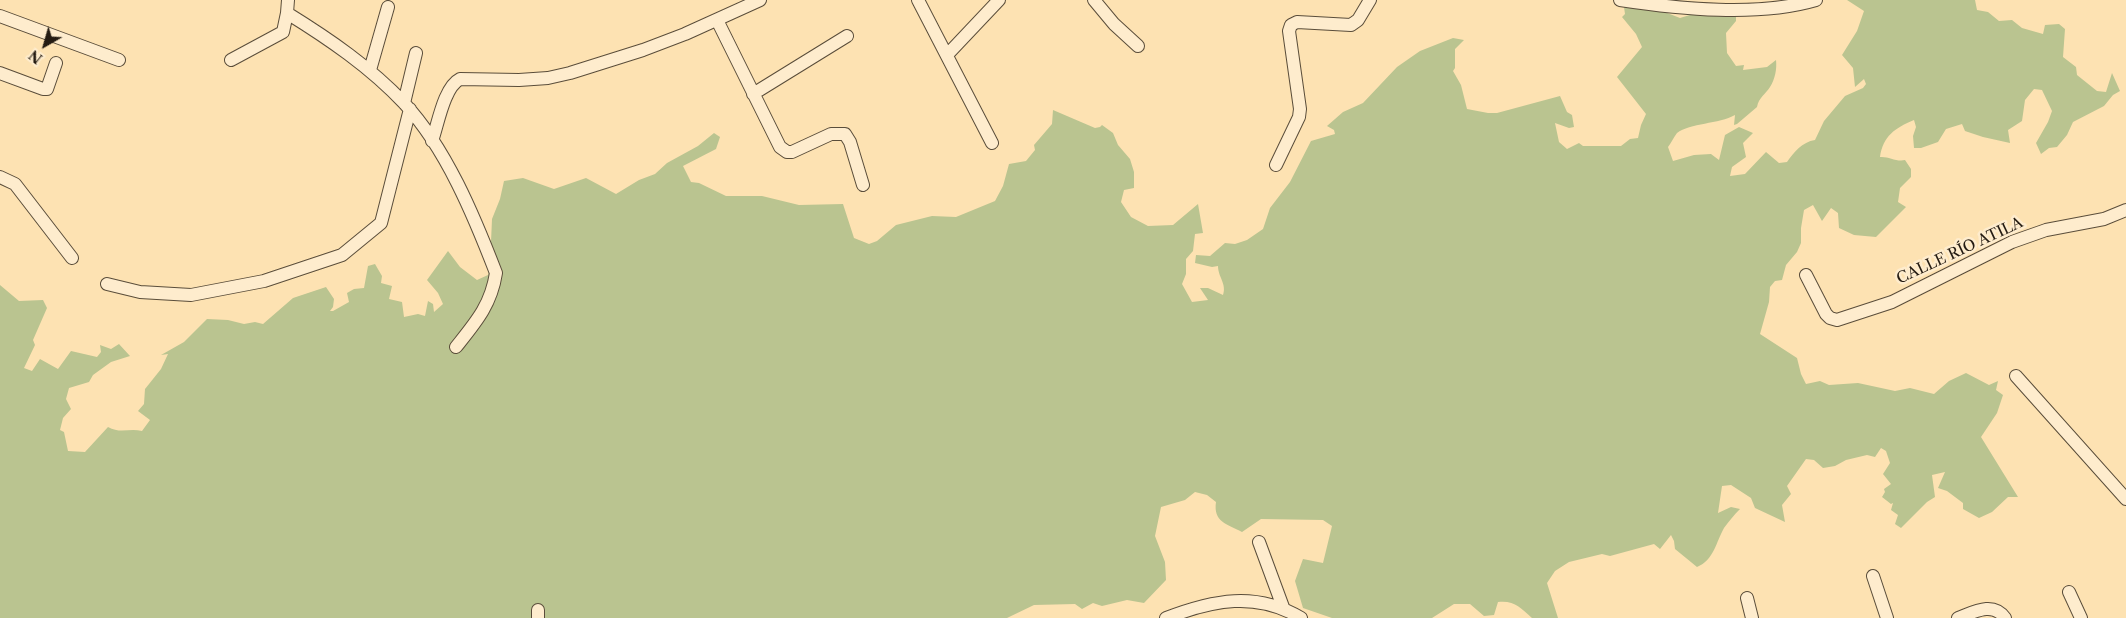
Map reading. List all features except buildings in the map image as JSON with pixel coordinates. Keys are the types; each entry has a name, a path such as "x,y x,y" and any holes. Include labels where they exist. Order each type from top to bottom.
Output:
{"street":[{"path":"432,142 448,90 454,82 460,79 519,80 548,78 643,50 760,0"},
{"path":"918,0 992,142"},
{"path":"947,55 999,0"},
{"path":"1094,0 1114,24 1138,46"},
{"path":"1276,165 1299,117 1300,110 1289,31 1291,25 1297,22 1351,25 1358,20 1370,0"},
{"path":"1620,0 1674,7 1769,9 1795,6 1816,0"},
{"path":"231,60 283,32 288,6 370,70 407,106 455,176 496,273 493,288 482,314 456,347"},
{"path":"370,70 388,8"},
{"path":"0,16 119,60"},
{"path":"717,20 776,141 784,150 792,152 831,134 845,134 850,142 863,185"},
{"path":"753,94 847,36"},
{"path":"107,284 140,292 191,295 264,281 342,256 381,224 407,106 416,53"},
{"path":"0,73 47,89 56,63"},
{"path":"0,177 15,184 72,258"},
{"name":"CALLE RÍO ATILA","path":"1806,274 1826,314 1830,318 1837,320 1892,302 2012,242 2046,230 2104,219 2126,210"},
{"path":"2016,376 2126,498"},
{"path":"1259,542 1283,607"},
{"path":"1873,576 1887,618"},
{"path":"2069,592 2081,618"},
{"path":"1747,598 1752,618"},
{"path":"1166,618 1210,602 1255,602 1283,607 1301,618"},
{"path":"1958,618 1986,608 1998,611 2005,618"}],"green space":[{"path":"1847,0 1975,0 1977,10 1988,12 1999,21 2012,20 2022,28 2043,34 2045,25 2059,24 2065,29 2063,57 2076,67 2077,75 2097,91 2106,92 2112,73 2120,91 2113,95 2104,106 2073,122 2067,135 2057,147 2049,148 2041,154 2036,143 2052,111 2042,90 2034,89 2025,100 2022,121 2008,130 2010,143 1965,131 1962,124 1946,129 1938,142 1921,148 1914,148 1913,136 1916,127 1914,120 1901,126 1887,138 1880,157 1905,160 1911,169 1911,177 1900,188 1898,202 1906,207 1876,237 1854,235 1839,228 1838,213 1831,208 1822,221 1813,205 1804,210 1801,243 1797,252 1786,265 1782,280 1775,281 1770,287 1769,302 1760,334 1797,358 1806,384 1820,381 1829,385 1858,383 1895,391 1910,388 1934,394 1949,381 1966,373 1989,385 1998,381 1996,390 2003,395 1997,413 1981,437 2018,497 2008,497 1992,512 1979,518 1963,509 1963,503 1947,491 1938,488 1945,472 1932,475 1935,497 1927,502 1901,528 1895,524 1898,515 1891,510 1893,503 1891,504 1882,497 1885,492 1884,489 1891,484 1883,474 1890,463 1886,451 1881,448 1875,457 1867,455 1823,468 1814,460 1806,459 1787,486 1791,494 1782,505 1785,522 1755,508 1751,498 1731,485 1722,486 1718,513 1731,507 1740,509 1724,528 1714,550 1703,564 1697,567 1675,549 1671,535 1660,549 1654,544 1610,556 1602,554 1569,562 1555,571 1547,583 1558,618 1532,618 1509,602 1498,602 1494,615 1484,616 1470,604 1454,604 1432,618 1332,618 1303,608 1295,581 1303,559 1323,563 1332,526 1323,520 1261,519 1242,532 1222,522 1217,514 1216,502 1207,495 1195,492 1185,500 1161,507 1155,536 1165,562 1166,580 1144,603 1127,600 1102,606 1093,603 1082,609 1075,604 1034,605 1007,618 0,618 0,285 19,301 43,300 47,308 33,340 35,345 24,368 32,371 40,359 58,369 71,351 97,357 101,352 100,345 111,349 119,344 130,356 111,362 93,375 89,382 69,388 66,399 71,409 63,418 60,430 64,432 68,451 85,452 108,427 121,431 142,431 150,420 138,411 144,404 145,389 161,369 168,354 161,355 184,342 207,319 228,320 244,324 255,322 263,324 293,298 326,287 334,299 333,307 330,311 333,311 349,302 347,293 354,289 364,288 368,266 375,264 382,276 381,283 392,286 389,299 402,302 404,317 418,314 425,316 428,301 433,304 434,312 443,304 438,293 427,280 448,251 460,267 477,280 488,275 493,257 491,242 492,219 500,199 504,181 523,178 554,189 586,178 616,194 639,180 655,174 667,163 698,146 714,133 720,137 716,149 683,166 691,182 699,183 726,196 762,196 799,205 843,204 854,238 869,244 877,241 896,225 932,216 956,217 995,201 1003,186 1009,164 1026,161 1035,150 1034,145 1052,124 1053,110 1095,128 1102,125 1113,133 1118,145 1130,159 1134,172 1134,188 1124,190 1121,202 1131,217 1148,226 1173,225 1198,204 1203,233 1195,234 1193,251 1186,259 1186,274 1182,284 1192,302 1208,300 1200,288 1208,288 1223,295 1223,284 1218,266 1212,267 1195,263 1196,255 1210,256 1225,243 1235,244 1247,240 1263,229 1270,208 1290,182 1311,141 1335,134 1334,130 1327,126 1343,112 1363,103 1397,67 1420,51 1453,38 1464,40 1455,49 1455,68 1453,71 1461,85 1467,109 1497,113 1560,96 1567,112 1572,115 1574,127 1569,128 1555,123 1559,142 1567,149 1579,143 1583,146 1621,146 1630,139 1638,138 1646,114 1617,77 1642,47 1636,34 1622,17 1625,14 1624,7 1662,11 1680,18 1703,11 1736,14 1736,21 1726,33 1727,53 1736,66 1744,65 1743,70 1767,67 1776,60 1772,84 1761,98 1757,107 1737,124 1734,125 1735,115 1689,127 1677,133 1668,147 1673,161 1694,155 1711,154 1719,160 1725,135 1739,127 1753,133 1743,143 1746,157 1732,167 1730,176 1745,174 1766,152 1779,163 1787,162 1802,145 1815,140 1824,121 1845,96 1863,88 1866,84 1864,79 1855,87 1853,68 1842,55 1857,31 1864,11"}]}
